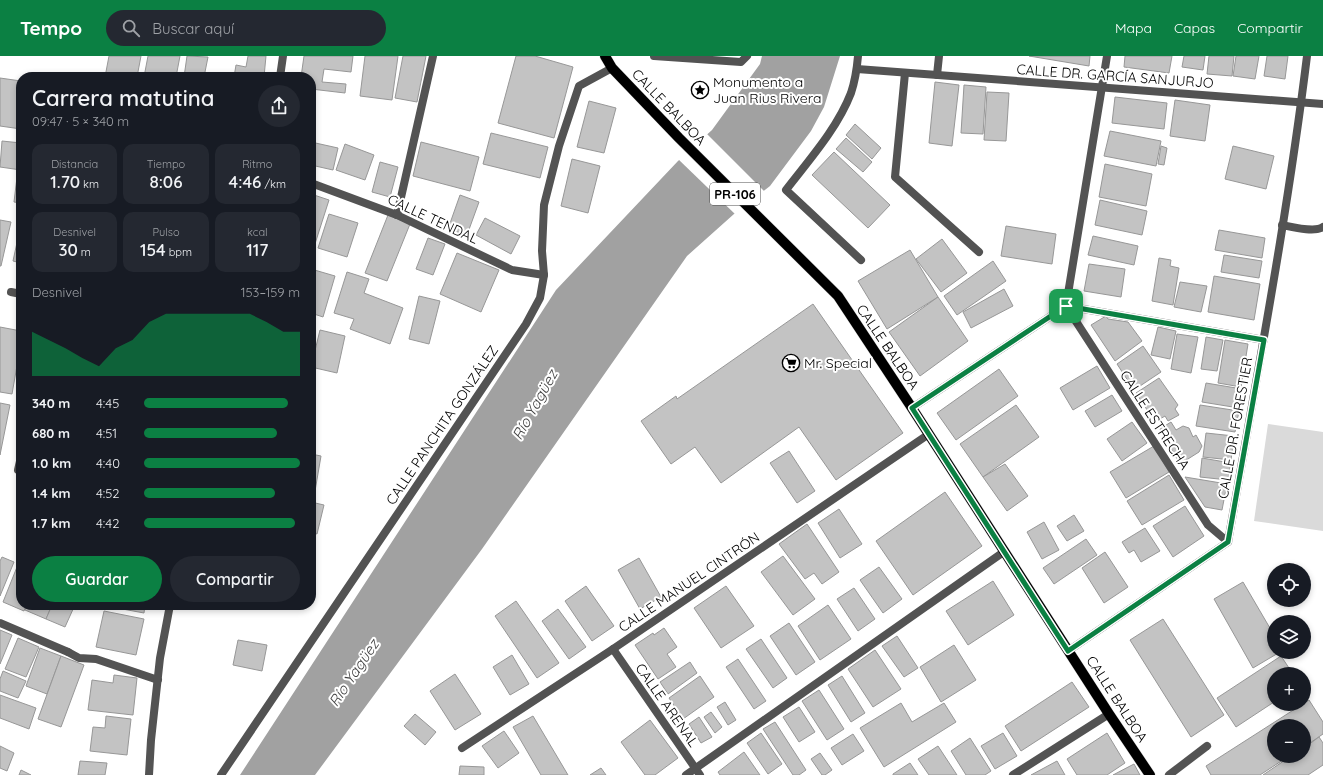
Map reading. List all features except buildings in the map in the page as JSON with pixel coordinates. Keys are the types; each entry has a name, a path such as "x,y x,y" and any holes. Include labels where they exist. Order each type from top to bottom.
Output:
{"main road":[{"name":"CALLE BALBOA","path":"604,56 612,68 679,138 790,250 838,296 1005,551 1108,714 1150,775"}],"street":[{"path":"281,72 284,56"},
{"path":"397,215 433,56"},
{"path":"654,56 741,62 747,56"},
{"path":"858,56 857,69 851,92 833,127 786,190 861,260"},
{"path":"937,75 939,56"},
{"path":"1066,306 1107,56"},
{"name":"CALLE DR. FORESTIER","path":"1228,542 1264,340 1307,56"},
{"name":"CALLE PANCHITA GONZÁLEZ","path":"221,775 526,324 540,298 544,275 542,251 544,205 559,146 579,86 612,68"},
{"name":"CALLE DR. GARCÍA SANJURJO","path":"857,69 1323,104"},
{"path":"906,73 895,177 979,252"},
{"name":"CALLE TENDAL","path":"316,185 397,215 512,270 544,275"},
{"path":"1282,225 1306,229 1320,229 1323,227"},
{"path":"11,292 16,293"},
{"path":"912,408 1066,306 1264,340"},
{"name":"CALLE ESTRECHA","path":"1066,306 1208,525 1228,542"},
{"name":"CALLE MANUEL CINTRÓN","path":"462,748 613,650 929,434"},
{"path":"1068,651 1228,542"},
{"path":"686,775 698,772 1005,551"},
{"path":"149,775 151,740 160,658 169,610"},
{"path":"0,623 68,652 78,658 96,660 158,680"},
{"name":"CALLE ARENAL","path":"613,650 698,772"},
{"path":"1013,775 1108,714"},
{"path":"1169,775 1207,746"}],"shaded area":[{"path":"1268,424 1323,432 1323,531 1254,521"}],"water":[{"name":"Río Yagüez","path":"762,56 840,56 824,107 811,131 770,186 734,214 687,256 482,549 315,775 240,775 556,290 678,161 712,130 760,64"}],"pier":[{"path":"706,133 765,192 736,215 678,159"}],"place":[{"name":"Monumento a Juan Rius Rivera","path":"700,90"},
{"name":"Mr. Special","path":"791,363"}],"route":[{"path":"1066,306 1264,340 1228,542 1068,651 912,408 1066,306"}]}
